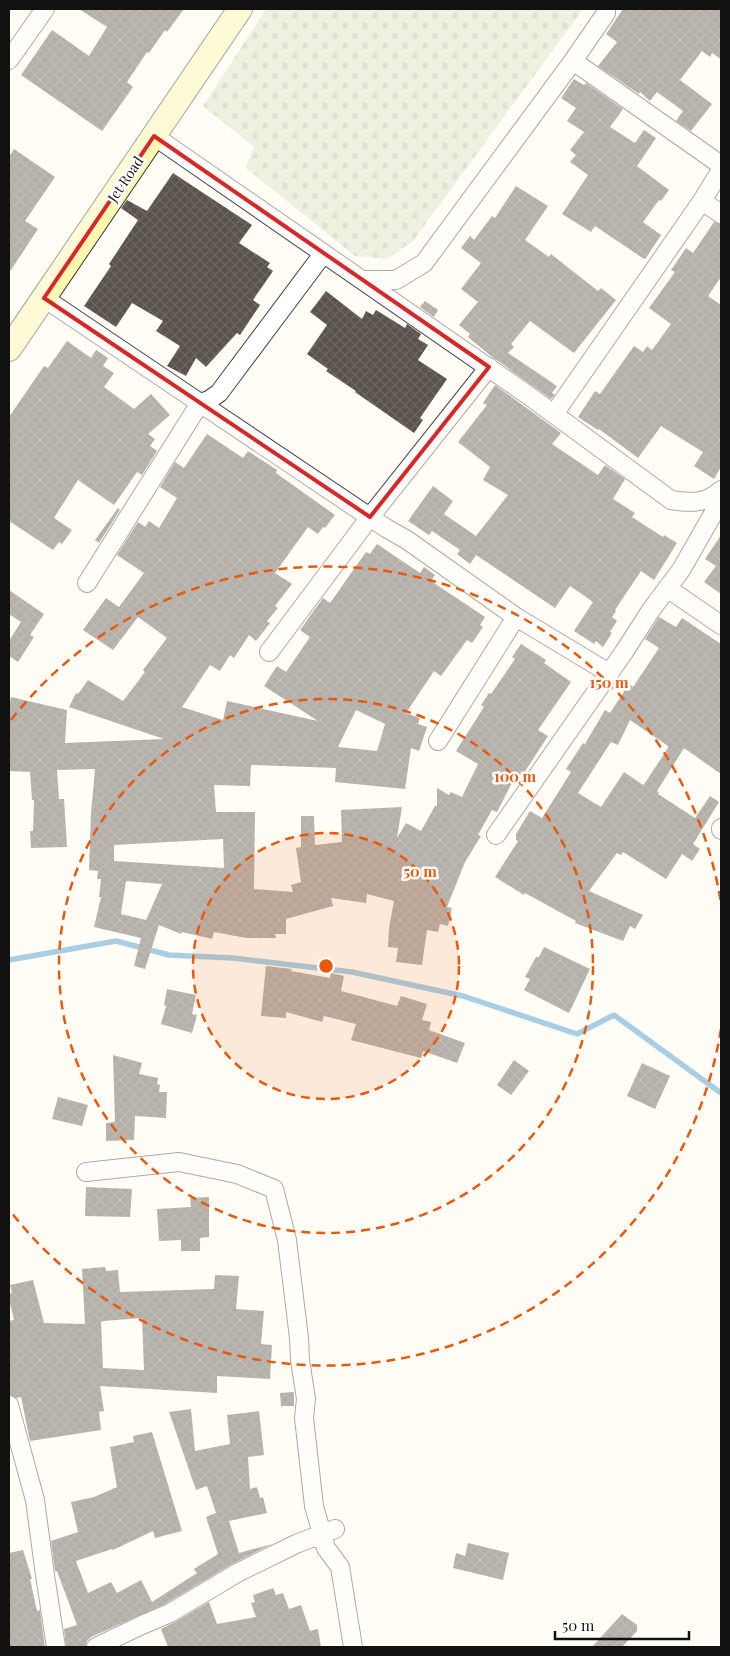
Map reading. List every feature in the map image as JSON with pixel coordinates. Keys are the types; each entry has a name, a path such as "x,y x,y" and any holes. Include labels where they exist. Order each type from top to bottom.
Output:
{"main road":[{"name":"Jet Road","path":"9,349 240,9"}],"street":[{"path":"9,60 45,9"},
{"path":"363,280 396,280 424,263 573,61 606,14 606,9"},
{"path":"573,61 721,165"},
{"path":"154,136 489,367 671,500 693,503 714,496 721,490"},
{"path":"554,414 702,201 721,170"},
{"path":"702,201 721,214"},
{"path":"87,583 200,403 209,400 219,393 324,254"},
{"path":"44,298 407,540 516,617 609,673"},
{"path":"269,652 370,517 489,367"},
{"path":"496,835 681,570 721,500"},
{"path":"667,588 721,625"},
{"path":"438,741 516,617"},
{"path":"86,1172 179,1162 237,1174 274,1189 287,1240 306,1398 304,1418 314,1506 329,1532 326,1548 340,1567 353,1647"},
{"path":"10,1412 35,1500 56,1647"},
{"path":"96,1647 142,1624 170,1613 239,1572 296,1544 329,1532"}],"highlighted area":[{"path":"154,136 489,367 370,517 44,298"}],"green space":[{"path":"266,9 583,9 413,241 387,259 355,256 246,168 254,147 203,106"}],"building":[{"path":"79,9 184,9 167,32 165,30 149,53 147,52 127,82 133,87 102,131 21,75 52,30 89,56 107,27"},
{"path":"623,9 721,9 721,59 712,53 710,57 702,51 680,80 712,104 691,131 676,121 683,111 657,92 650,101 640,92 639,94 598,66 617,42 606,34"},
{"path":"574,79 584,85 586,83 623,109 610,127 635,143 644,130 656,138 637,166 669,190 643,222 661,235 644,259 595,226 591,232 562,214 588,175 570,162 576,155 570,150 584,132 567,121 576,108 561,98"},
{"path":"14,149 55,177 25,221 38,229 9,273 9,157"},
{"path":"173,173 252,225 239,243 270,263 267,267 273,271 253,300 260,305 240,335 237,333 206,367 196,358 186,376 167,366 180,346 156,331 163,321 132,303 116,327 84,306 111,266 109,264 138,220 121,208 127,200 147,211"},
{"path":"516,186 548,206 525,240 549,257 551,254 598,291 601,288 616,300 574,353 530,321 511,344 514,347 508,353 557,386 552,393 555,395 551,399 491,356 468,337 470,334 459,325 478,302 461,289 481,263 461,248 470,236 474,240 492,216 495,218"},
{"path":"714,222 721,224 721,277 708,296 721,305 721,467 714,479 694,466 703,452 661,426 638,458 599,429 578,417 595,391 600,394 634,346 643,352 647,346 652,350 671,324 649,308 675,272 671,270 686,248 693,253"},
{"path":"326,291 362,319 366,311 373,315 376,310 405,328 407,324 421,334 418,339 428,345 418,360 447,379 420,418 423,420 414,433 326,371 328,369 307,354 327,325 310,312"},
{"path":"425,301 438,310 434,317 420,307"},
{"path":"67,341 91,358 96,350 108,358 103,366 114,373 104,387 134,409 151,394 170,415 148,434 155,439 150,446 157,451 142,475 137,472 114,505 78,480 54,518 72,530 62,544 59,542 53,550 9,521 9,417 44,366 48,368"},
{"path":"495,385 561,433 552,444 598,475 605,465 625,479 613,499 635,513 632,517 663,537 664,535 677,543 654,580 641,571 615,610 612,617 617,621 603,647 596,641 594,644 574,631 593,602 570,586 555,608 476,555 470,564 457,554 460,550 432,531 429,535 408,521 433,486 453,501 444,514 476,536 508,495 483,480 490,467 458,442 487,405 483,403"},
{"path":"207,434 243,458 248,451 277,470 276,473 335,515 318,534 308,527 275,573 292,584 275,606 278,608 267,621 270,623 256,641 249,635 234,658 230,655 220,671 210,665 182,707 223,720 227,701 318,721 264,686 277,666 286,672 310,637 300,630 323,598 330,603 366,552 370,554 377,544 420,573 424,567 435,575 431,581 485,617 480,625 483,627 472,643 467,640 441,676 434,671 406,713 420,718 418,724 427,727 419,751 411,748 405,789 335,782 336,768 251,765 250,786 214,785 216,812 255,812 254,889 293,892 291,885 301,882 296,848 301,847 301,816 314,816 315,845 342,842 341,810 402,807 397,838 406,823 421,831 435,806 437,806 437,788 449,795 451,792 462,797 478,764 456,751 484,707 481,705 489,693 491,694 515,659 512,657 521,644 546,660 544,663 571,682 538,730 548,736 522,776 517,773 497,812 492,810 478,835 481,836 465,862 447,907 452,908 448,926 440,924 438,932 427,930 422,965 396,962 398,948 388,947 394,901 367,894 366,903 331,898 333,906 286,919 286,934 275,934 276,938 246,938 214,932 212,939 182,932 181,934 159,925 145,969 134,966 141,938 94,927 101,897 99,897 101,879 97,879 98,871 89,870 95,769 57,770 59,799 64,799 67,847 31,848 30,831 33,831 34,800 32,800 30,772 9,771 9,706 11,697 67,710 65,743 164,739 69,707 76,693 78,694 88,680 123,701 167,638 138,617 113,650 83,630 106,598 119,607 144,573 117,555 138,522 145,527 149,521 159,528 177,498 160,487 175,462 184,468","holes":["356,710 385,724 377,751 338,747","223,839 224,868 114,861 114,845","126,881 162,884 146,920 121,914"]},
{"path":"118,508 120,510 99,543 95,540"},
{"path":"721,535 721,594 704,582 716,566 705,559"},
{"path":"9,590 44,614 30,635 34,637 18,662 9,656 9,641 21,622 9,614"},
{"path":"659,617 676,627 682,618 721,644 721,774 684,748 657,791 659,792 658,794 695,818 710,796 719,802 693,844 700,849 692,861 682,854 666,879 623,852 621,855 617,853 589,891 643,915 635,929 630,926 623,941 575,923 576,921 525,893 524,895 495,877 518,841 516,840 516,834 530,811 542,818 571,772 566,769 583,743 585,744 605,710 610,713 629,684 633,687 659,648 645,639","holes":["630,720 668,746 643,785 624,772 601,807 578,793 611,742 618,745"]},
{"path":"544,947 590,969 569,1013 524,990 530,979 525,977"},
{"path":"266,966 292,969 291,971 330,978 331,973 344,976 341,991 397,1006 401,996 427,1004 422,1020 431,1022 429,1030 465,1043 457,1063 423,1051 421,1058 351,1040 356,1024 324,1016 322,1022 286,1012 286,1018 261,1016"},
{"path":"167,989 196,995 192,1014 197,1015 192,1033 161,1024 166,1006 164,1005"},
{"path":"113,1055 142,1063 139,1074 158,1078 159,1092 167,1092 166,1118 135,1116 134,1140 106,1141 106,1123 115,1122"},
{"path":"514,1060 529,1071 511,1095 497,1085"},
{"path":"642,1063 670,1076 655,1109 627,1096"},
{"path":"58,1097 88,1105 82,1126 52,1119"},
{"path":"86,1187 132,1189 130,1217 85,1216"},
{"path":"209,1197 209,1237 200,1238 200,1251 181,1251 181,1240 159,1241 157,1209 191,1207 190,1198"},
{"path":"105,1267 106,1271 118,1270 120,1292 214,1289 215,1275 239,1276 236,1309 264,1311 261,1344 272,1345 270,1379 217,1376 217,1393 100,1386 104,1411 99,1412 101,1430 30,1441 21,1397 17,1398 10,1395 9,1390 9,1321 14,1320 9,1299 9,1294 12,1293 10,1285 33,1280 44,1323 85,1324 82,1269","holes":["142,1318 144,1370 103,1368 101,1322"]},
{"path":"294,1392 294,1406 281,1406 280,1393"},
{"path":"191,1409 195,1451 230,1444 227,1415 259,1411 264,1455 248,1457 250,1489 257,1487 260,1498 263,1497 267,1513 229,1521 239,1553 272,1544 234,1563 165,1604 91,1637 87,1641 86,1647 66,1647 64,1629 77,1625 57,1571 55,1571 51,1541 78,1532 71,1502 94,1497 117,1487 110,1447 134,1442 133,1436 152,1432 182,1531 155,1538 153,1531 113,1550 76,1561 88,1593 111,1582 117,1593 141,1580 152,1602 197,1573 194,1569 218,1554 206,1517 216,1513 207,1486 196,1490 169,1412"},
{"path":"468,1543 509,1553 503,1580 453,1568 456,1553 465,1556"},
{"path":"23,1550 32,1579 30,1579 37,1611 40,1610 45,1647 9,1647 9,1553"},
{"path":"273,1588 276,1595 283,1593 289,1609 301,1605 310,1631 318,1629 321,1647 168,1647 161,1629 209,1602 217,1624 256,1617 251,1603 255,1602 253,1595"},
{"path":"622,1614 637,1625 637,1631 622,1647 592,1647"}],"waterway":[{"path":"9,960 116,941 169,955 233,958 352,972 463,996 577,1034 614,1015 721,1093"}]}
